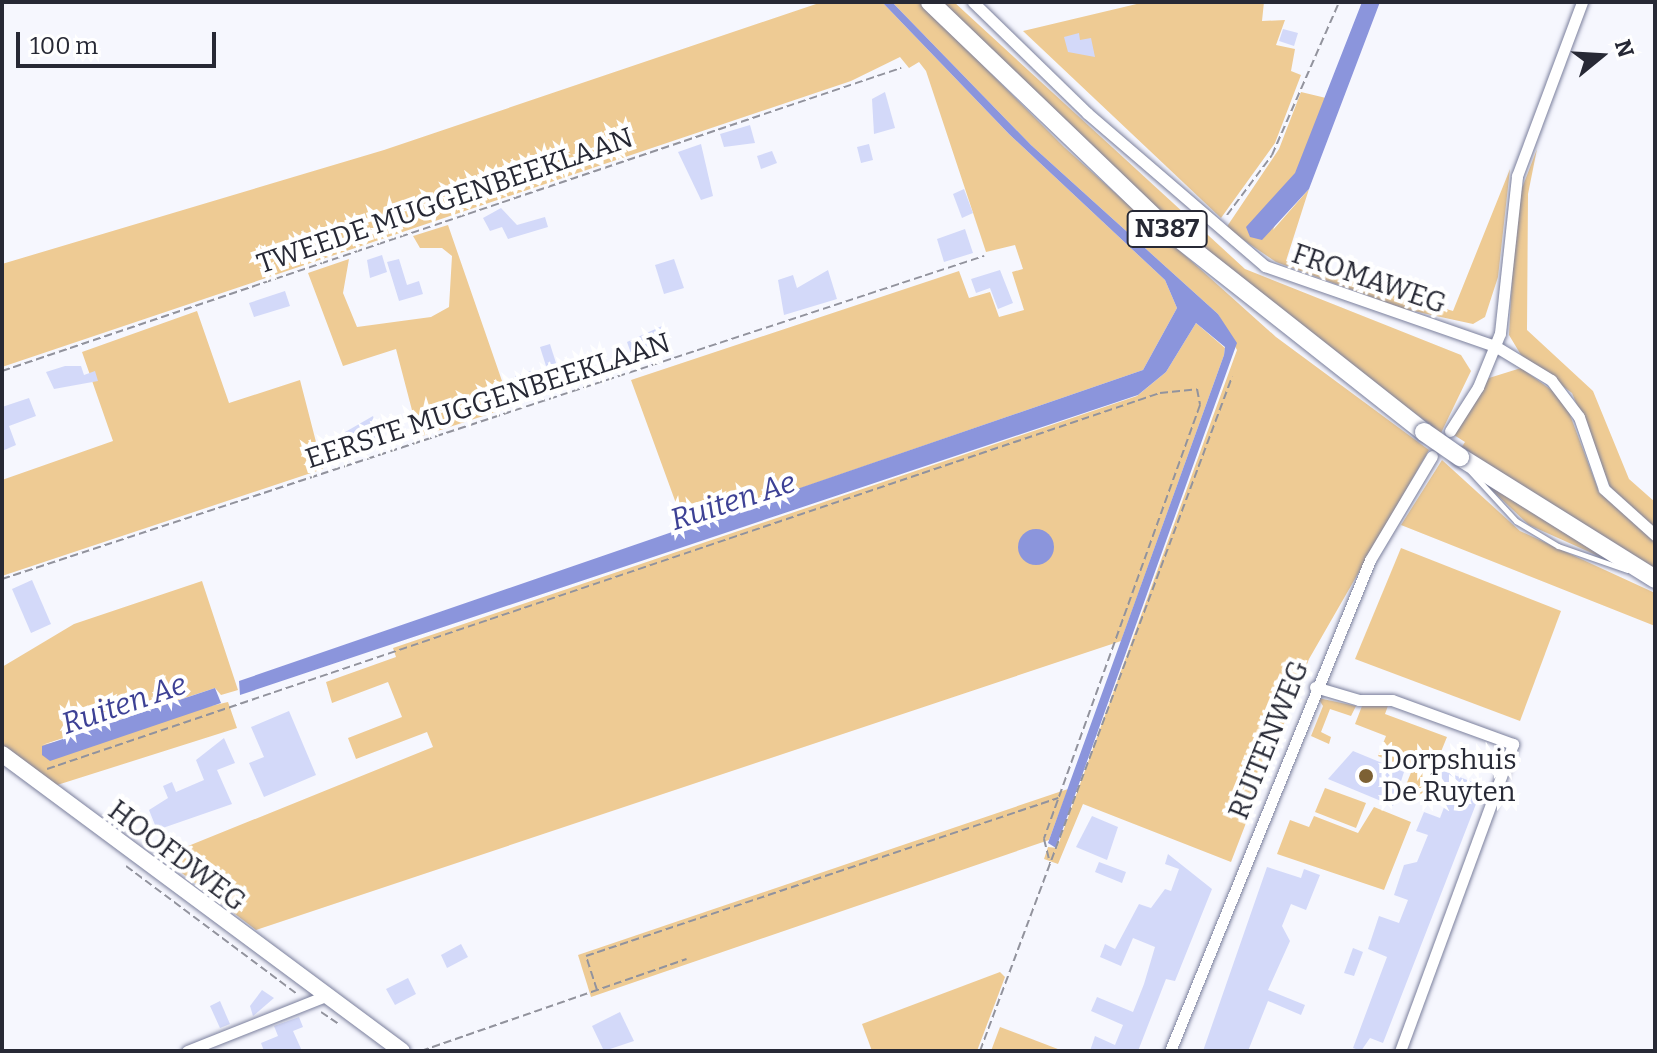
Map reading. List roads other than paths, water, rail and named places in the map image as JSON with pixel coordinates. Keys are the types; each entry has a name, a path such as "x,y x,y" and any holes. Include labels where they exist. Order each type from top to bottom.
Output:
{"highway":[{"name":"N387","path":"930,2 1168,230 1424,432 1653,577"}],"main road":[{"name":"HOOFDWEG","path":"2,754 315,999 402,1051"}],"street":[{"name":"FROMAWEG","path":"973,2 1217,227 1288,279 1495,346 1568,396 1604,489 1655,535"},
{"path":"1450,431 1495,346 1517,176 1582,2"},
{"name":"RUITENWEG","path":"1170,1051 1315,687 1380,539 1432,456"},
{"path":"1315,687 1354,700 1392,700 1513,744 1400,1051"},
{"path":"187,1051 315,999"}],"water":[{"path":"882,2 892,2 1031,145 1218,314 1237,343 1056,848 1048,843 1224,355 1225,347 1196,323 1166,372 1138,395 240,695 239,681 1143,370 1177,308 1165,280 1009,134"},
{"path":"1362,2 1380,2 1309,189 1262,240 1250,237 1246,227 1295,173"},
{"path":"1036,529 1049,534 1054,547 1049,560 1036,565 1023,560 1018,547 1023,534"},
{"path":"215,688 221,703 50,761 42,755 42,746"}],"place":[{"name":"Dorpshuis De Ruyten","path":"1366,776"}],"water label":[{"name":"Ruiten Ae","path":"733,501"},
{"name":"Ruiten Ae","path":"124,704"}]}
